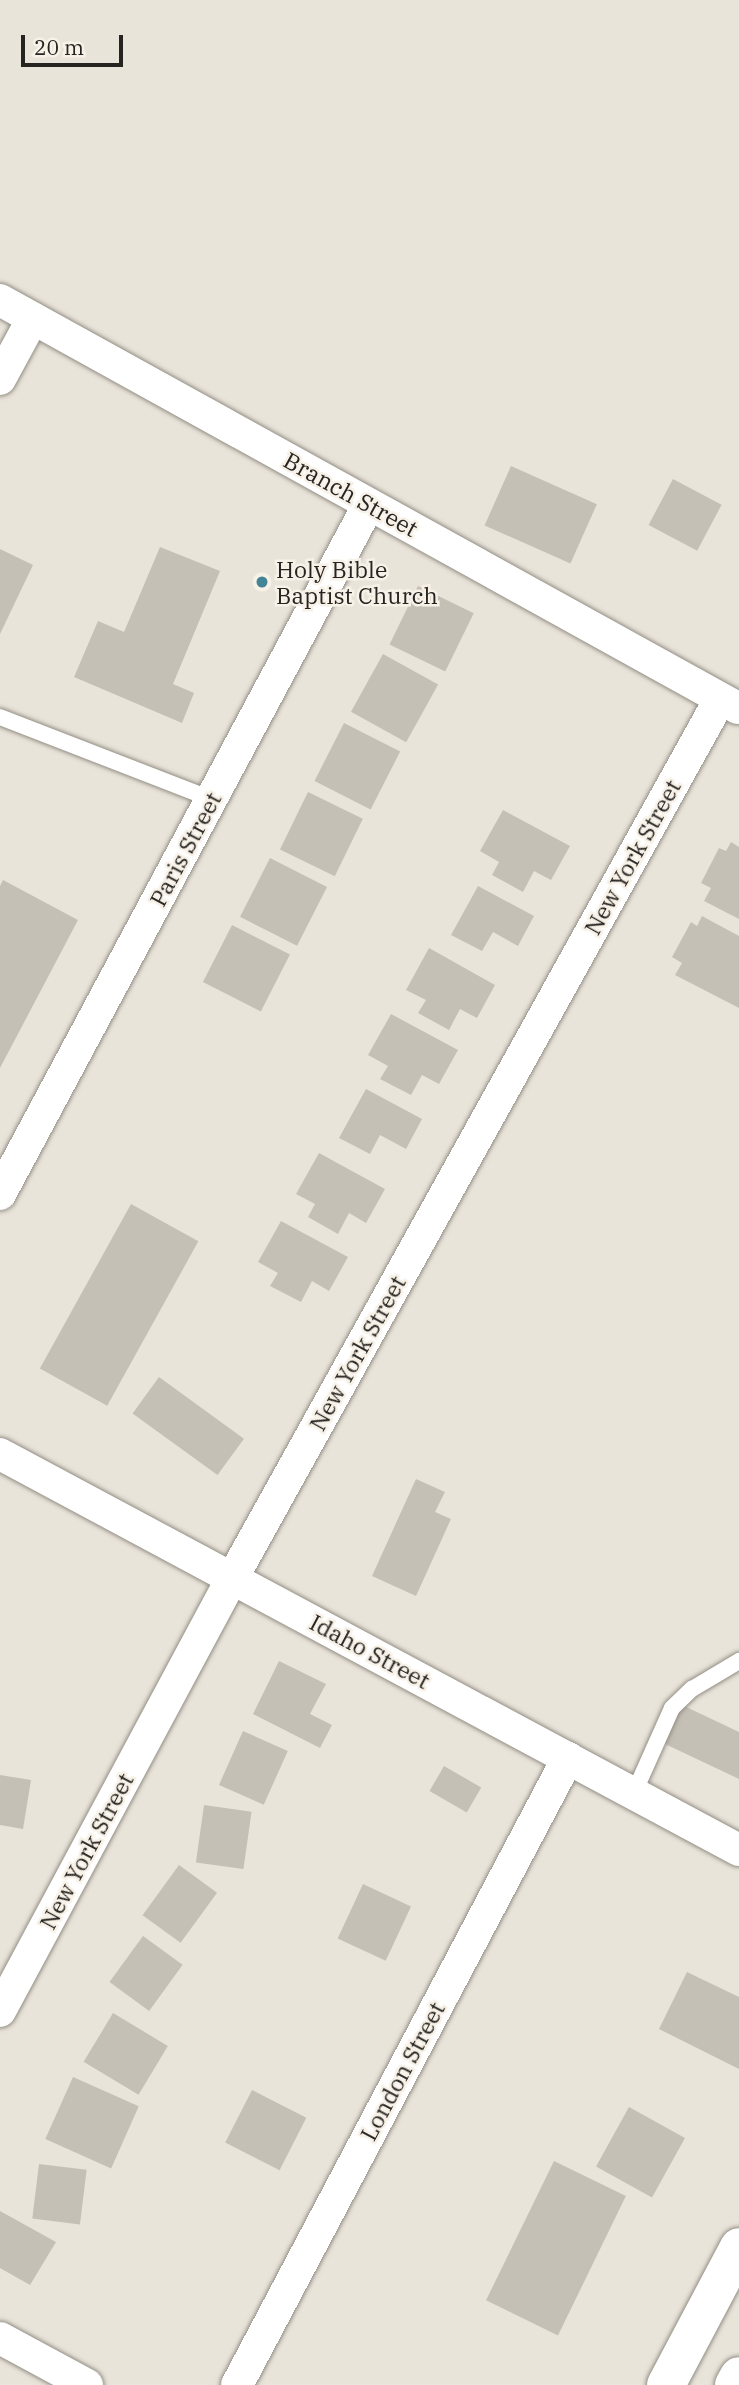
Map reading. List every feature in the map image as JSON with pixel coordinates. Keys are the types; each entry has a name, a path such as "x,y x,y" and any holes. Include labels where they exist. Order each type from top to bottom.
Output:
{"main road":[{"path":"666,2385 730,2287 739,2248"},
{"path":"734,2385 739,2376"}],"street":[{"name":"Branch Street","path":"0,300 730,704"},
{"path":"0,379 33,318"},
{"name":"Paris Street","path":"0,1194 369,504"},
{"name":"New York Street","path":"0,2011 233,1577 730,704"},
{"name":"Idaho Street","path":"0,1454 739,1850"},
{"name":"London Street","path":"237,2385 568,1758"},
{"path":"0,2338 87,2385"}],"lane":[{"path":"0,717 211,799"},
{"path":"634,1793 672,1709 692,1689 739,1661"}],"building":[{"path":"511,466 597,504 570,564 485,525"},
{"path":"673,479 722,505 697,551 649,525"},
{"path":"160,547 220,571 173,684 194,693 182,723 74,677 98,621 124,632"},
{"path":"0,549 33,565 0,634"},
{"path":"418,586 474,613 445,672 390,644"},
{"path":"383,654 438,685 406,742 351,712"},
{"path":"344,723 400,752 371,810 314,781"},
{"path":"308,792 363,819 335,876 280,850"},
{"path":"503,810 570,846 551,880 534,871 523,892 492,875 499,862 480,851"},
{"path":"731,842 739,847 739,919 704,901 711,888 701,883 719,848 726,851"},
{"path":"270,858 327,887 297,946 240,917"},
{"path":"3,880 78,920 0,1068 0,886"},
{"path":"478,886 534,916 518,946 493,932 482,951 451,935"},
{"path":"702,916 739,936 739,1008 675,975 682,963 672,957 691,922 697,926"},
{"path":"232,925 290,955 261,1012 203,982"},
{"path":"429,948 495,985 477,1018 460,1009 449,1030 418,1013 426,1000 406,990"},
{"path":"391,1014 458,1050 439,1084 422,1075 411,1095 380,1079 388,1066 368,1055"},
{"path":"366,1089 422,1119 406,1149 380,1135 370,1154 339,1138"},
{"path":"319,1153 385,1189 366,1223 349,1213 338,1234 308,1217 315,1204 296,1194"},
{"path":"131,1204 198,1241 107,1406 40,1368"},
{"path":"281,1221 348,1257 329,1291 312,1281 301,1302 270,1286 278,1273 258,1262"},
{"path":"159,1377 244,1439 217,1475 133,1413"},
{"path":"416,1479 445,1492 435,1512 451,1519 416,1596 372,1576"},
{"path":"279,1661 326,1684 310,1714 332,1725 320,1748 253,1714"},
{"path":"682,1705 739,1732 739,1779 663,1743"},
{"path":"243,1731 288,1751 264,1805 219,1785"},
{"path":"444,1766 481,1788 467,1813 430,1791"},
{"path":"0,1775 31,1780 23,1829 0,1825"},
{"path":"204,1805 252,1812 243,1869 196,1862"},
{"path":"179,1865 217,1893 181,1943 143,1915"},
{"path":"363,1884 411,1906 386,1961 338,1938"},
{"path":"143,1936 183,1965 149,2011 109,1982"},
{"path":"687,1972 739,1997 739,2069 659,2029"},
{"path":"113,2013 168,2046 139,2095 84,2062"},
{"path":"73,2077 139,2106 111,2168 45,2139"},
{"path":"252,2090 306,2118 280,2170 225,2143"},
{"path":"629,2107 685,2138 652,2198 596,2166"},
{"path":"554,2161 626,2196 558,2335 486,2300"},
{"path":"39,2164 87,2170 80,2224 32,2219"},
{"path":"0,2211 56,2242 30,2285 0,2268"}],"place":[{"name":"Holy Bible Baptist Church","path":"262,582"}]}
